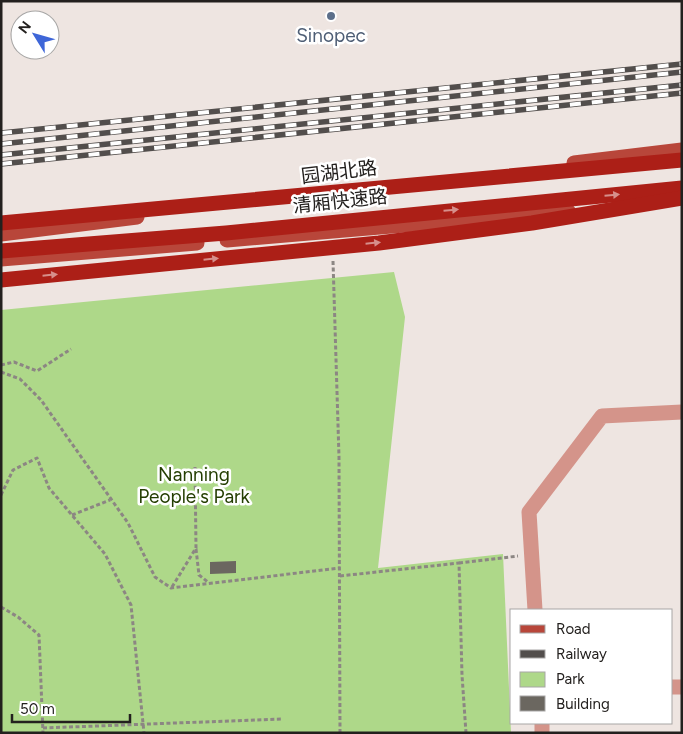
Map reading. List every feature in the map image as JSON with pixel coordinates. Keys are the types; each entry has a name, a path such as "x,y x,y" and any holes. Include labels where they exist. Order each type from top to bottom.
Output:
{"highway":[{"name":"清厢快速路","path":"1,223 682,160"},
{"name":"清厢快速路","path":"1,251 226,232 682,188"},
{"path":"1,280 332,248 532,223 682,200"}],"main road":[{"name":"园湖北路","path":"1,234 682,150"},
{"path":"1,259 682,200"}],"street":[{"path":"534,609 529,512 602,416 682,412"}],"path":[{"path":"332,248 340,568 340,733"},
{"path":"1,364 14,362 38,371 71,349"},
{"path":"1,372 20,379 41,400 128,523 155,577 171,588 340,568"},
{"path":"1,495 13,470 37,458 49,488 105,554 131,605 144,733"},
{"path":"195,467 196,548 199,574 209,583"},
{"path":"72,514 110,500"},
{"path":"171,588 196,548"},
{"path":"340,576 530,555"},
{"path":"460,563 462,675 466,733"},
{"path":"1,607 18,617 39,635 43,731 144,724 282,719"}],"green space":[{"name":"Nanning People's Park","path":"394,272 405,317 378,568 503,554 511,733 1,733 1,310"}],"building":[{"path":"236,561 236,573 210,574 210,562"}],"railway":[{"path":"1,133 682,64"},
{"path":"1,144 682,72"},
{"path":"1,155 682,85"},
{"path":"1,164 682,93"}],"place":[{"name":"Sinopec","path":"331,16"}]}
